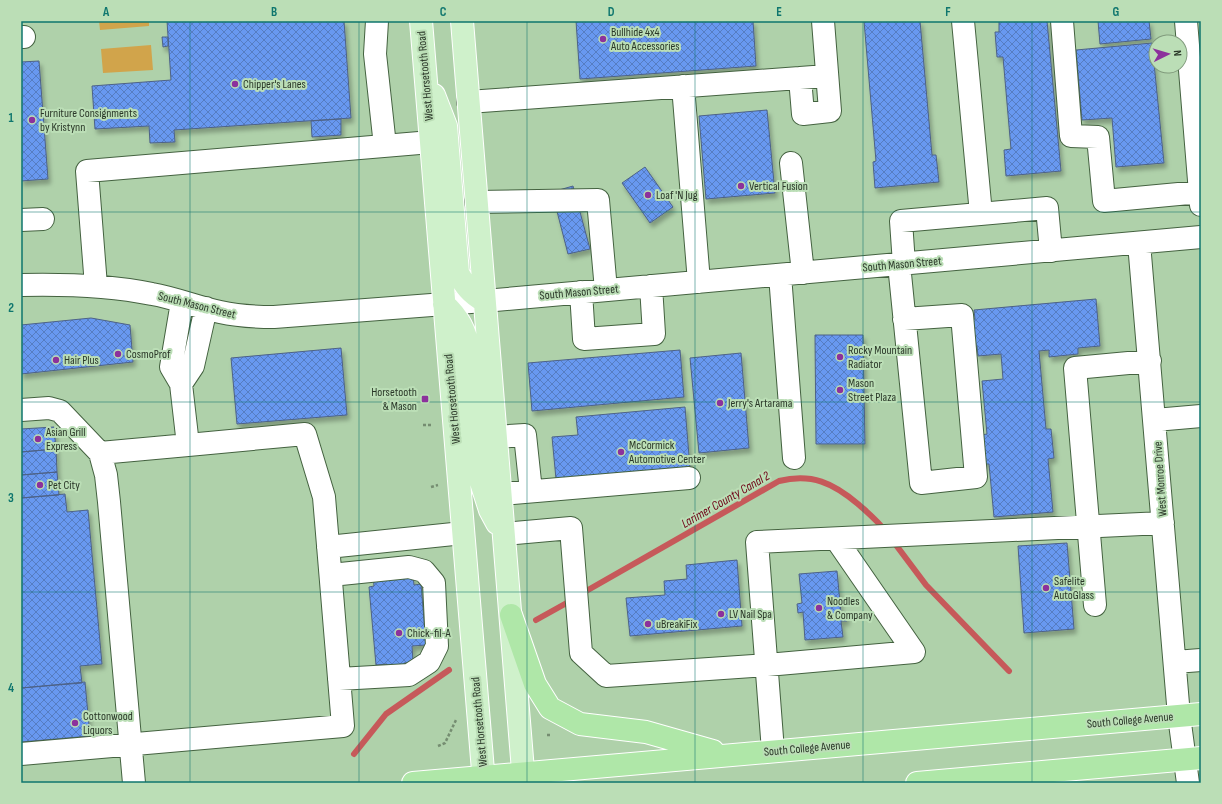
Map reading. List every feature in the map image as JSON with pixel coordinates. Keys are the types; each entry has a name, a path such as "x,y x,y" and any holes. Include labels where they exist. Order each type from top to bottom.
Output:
{"highway":[{"path":"510,615 534,684 550,708 580,724 646,732 725,755"},
{"name":"South College Avenue","path":"414,783 524,778 725,755 1201,714"},
{"path":"917,783 1194,759"}],"main road":[{"name":"West Horsetooth Road","path":"420,21 484,780"},
{"path":"462,21 524,778"},
{"path":"426,79 439,106 446,126 458,273 465,288 475,296 484,300"},
{"path":"444,304 459,320 467,338 470,350 480,479 490,510 504,534"}],"street":[{"path":"377,21 375,54 384,146"},
{"path":"800,78 803,114 830,111 823,21"},
{"path":"963,21 981,214"},
{"path":"1062,21 1071,136 1098,137 1104,201 1200,199 1186,21"},
{"path":"468,102 827,76"},
{"path":"683,86 698,282"},
{"path":"96,286 87,171 431,142"},
{"path":"791,163 803,273"},
{"path":"476,202 598,200 606,290"},
{"path":"904,319 962,315 976,478 921,483 904,319 901,264 901,221 1047,208 1051,251"},
{"path":"21,220 42,219"},
{"name":"South Mason Street","path":"21,285 96,286 154,294 247,317 274,317 444,304 1201,237"},
{"name":"West Monroe Drive","path":"1139,243 1179,716 1194,759 1188,783"},
{"path":"780,275 794,458"},
{"path":"581,292 584,340 654,334 650,286"},
{"path":"182,302 172,367 180,384 188,445"},
{"path":"180,384 193,366 206,308"},
{"path":"1095,605 1075,368 1150,361"},
{"path":"21,410 49,408 60,411 100,453 106,475 109,502 134,783"},
{"path":"1155,420 1201,416"},
{"path":"21,754 343,726 324,497 306,434 100,453"},
{"path":"495,437 525,435 531,491"},
{"path":"501,494 689,478"},
{"path":"773,751 757,542 1163,523"},
{"path":"504,534 571,528 581,653 606,676 767,665 914,652 836,539"},
{"path":"328,547 463,533"},
{"path":"331,575 409,567 424,571 434,583 437,646 429,662 409,675 339,679"},
{"path":"1175,662 1201,660"}],"path":[{"path":"424,425 433,425"},
{"path":"431,487 438,484"},
{"path":"438,746 445,743 456,722"}],"shaded area":[{"path":"99,21 149,21 149,26 100,30"},
{"path":"151,45 153,70 103,73 101,49"}],"building":[{"name":"Chipper's Lanes","path":"167,21 344,21 351,118 174,130 175,142 150,143 149,126 95,129 92,86 171,80"},
{"path":"576,21 753,21 756,66 580,79"},
{"path":"864,21 920,21 932,155 936,155 939,182 875,188 873,162 876,161"},
{"path":"999,21 1047,21 1061,171 1006,176 1004,150 1011,149 1003,57 997,57 995,32 999,32"},
{"path":"1098,21 1149,21 1150,34 1148,34 1148,39 1100,44"},
{"path":"162,37 168,37 168,46 163,47"},
{"path":"1148,43 1148,74 1155,74 1164,163 1116,167 1112,118 1082,120 1076,50"},
{"name":"Furniture Consignments by Kristynn","path":"39,61 48,179 21,181 21,62"},
{"path":"767,110 775,193 706,199 699,116"},
{"path":"341,119 341,135 312,137 311,121"},
{"name":"Loaf 'N Jug","path":"645,167 673,207 650,223 622,183"},
{"path":"573,186 590,249 568,254 552,192"},
{"path":"1096,299 1100,346 1078,348 1078,354 1049,357 1049,350 1039,351 1046,429 1051,429 1054,458 1048,459 1053,512 994,517 989,464 983,464 981,435 987,434 982,381 1003,379 1001,354 978,356 977,346 973,346 970,319 975,319 974,310"},
{"path":"91,318 130,325 133,362 21,374 21,325"},
{"name":"Mason Street Plaza","path":"815,335 863,335 865,444 816,444"},
{"path":"341,348 347,415 237,424 231,358"},
{"path":"680,350 684,397 532,411 528,363"},
{"name":"Jerry's Artarama","path":"741,353 749,448 699,453 690,358"},
{"name":"McCormick Automotive Center","path":"685,407 690,468 556,479 552,437 578,435 576,417"},
{"name":"Asian Grill Express","path":"54,427 56,449 21,452 21,429"},
{"path":"56,449 57,472 21,475 21,452"},
{"name":"Pet City","path":"57,472 59,495 21,498 21,475"},
{"path":"65,494 67,512 88,510 102,664 80,666 82,683 21,688 21,498"},
{"name":"Safelite AutoGlass","path":"1067,543 1074,629 1024,633 1018,546"},
{"path":"737,560 742,626 630,636 626,598 665,595 664,581 687,579 686,565"},
{"name":"Noodles & Company","path":"837,571 841,613 846,612 847,621 841,621 843,637 805,640 803,612 798,613 797,604 802,603 799,574"},
{"name":"Chick-fil-A","path":"373,575 413,575 414,585 421,584 426,645 412,646 413,662 404,663 405,669 387,671 387,664 376,665 369,587 374,586"},
{"path":"85,682 90,736 21,742 21,688"}],"waterway":[{"name":"Larimer County Canal 2","path":"581,594 779,481 802,478 812,479 831,485 858,504 886,532"},
{"name":"Larimer County Canal 2","path":"893,541 926,585 1009,671"},
{"name":"Larimer County Canal 2","path":"536,620 572,600"},
{"name":"Larimer County Canal 2","path":"354,754 386,714 449,670"}],"place":[{"name":"Bullhide 4x4 Auto Accessories","path":"603,39"},
{"name":"Chipper's Lanes","path":"235,84"},
{"name":"Furniture Consignments by Kristynn","path":"32,120"},
{"name":"Vertical Fusion","path":"741,186"},
{"name":"Loaf 'N Jug","path":"648,195"},
{"name":"CosmoProf","path":"118,354"},
{"name":"Rocky Mountain Radiator","path":"840,357"},
{"name":"Hair Plus","path":"56,360"},
{"name":"Mason Street Plaza","path":"840,390"},
{"name":"Horsetooth & Mason","path":"425,399"},
{"name":"Jerry's Artarama","path":"720,403"},
{"name":"Asian Grill Express","path":"38,439"},
{"name":"McCormick Automotive Center","path":"621,452"},
{"name":"Pet City","path":"40,485"},
{"name":"Safelite AutoGlass","path":"1046,588"},
{"name":"Noodles & Company","path":"819,608"},
{"name":"LV Nail Spa","path":"721,614"},
{"name":"uBreakiFix","path":"648,624"},
{"name":"Chick-fil-A","path":"399,633"},
{"name":"Cottonwood Liquors","path":"75,723"}]}
